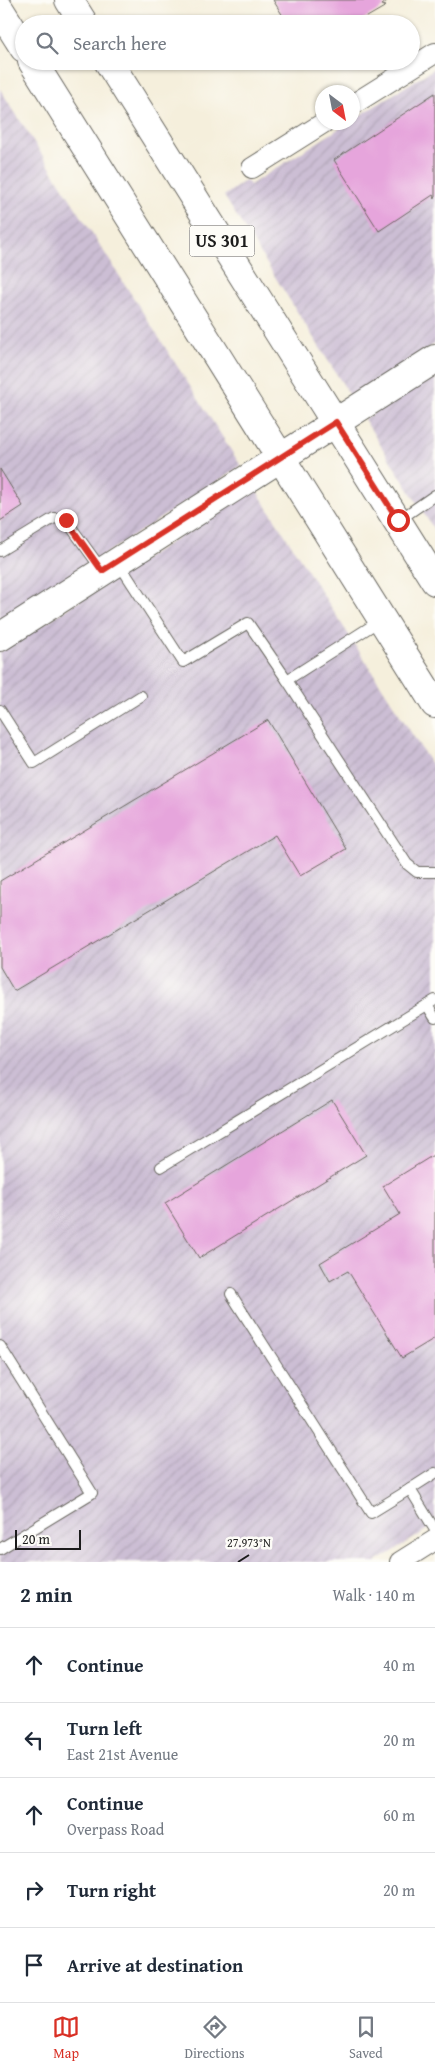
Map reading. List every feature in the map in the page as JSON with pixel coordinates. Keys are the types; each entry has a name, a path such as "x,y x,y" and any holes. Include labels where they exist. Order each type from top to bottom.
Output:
{"main road":[{"path":"69,0 78,15"},
{"path":"0,10 15,34"},
{"path":"38,70 435,704"},
{"name":"US 301","path":"114,70 435,580"},
{"path":"0,637 280,456 435,359"}],"street":[{"path":"420,62 435,53"},
{"path":"360,100 408,70"},
{"path":"252,168 315,128"},
{"path":"400,1562 435,1540"}],"lane":[{"path":"398,520 435,495"},
{"path":"0,551 54,518 66,520 110,566 183,662 248,623 407,864 417,872 435,872"},
{"path":"287,680 382,619"},
{"path":"0,710 34,763 141,696"},
{"path":"161,1167 431,1002 435,1018"},
{"path":"231,1294 371,1513 435,1473"},
{"path":"0,1346 92,1493 0,1549"},
{"path":"410,1489 435,1530"}],"shaded area":[{"path":"435,68 435,344 351,397 224,196 246,180 250,185 337,130 360,130 360,116"},
{"path":"0,89 241,466 0,622"},
{"path":"435,375 435,531 364,419"},
{"path":"255,488 435,770 435,1525 376,1562 0,1562 0,652"}],"building":[{"path":"273,0 388,0 382,5 386,6 370,15 282,15"},
{"path":"435,93 435,199 433,195 379,231 334,160"},
{"path":"0,469 23,506 0,521"},
{"path":"268,720 346,849 300,876 275,835 14,991 0,967 0,881"},
{"path":"332,1100 366,1155 199,1258 165,1203"},
{"path":"435,1154 435,1338 402,1358 348,1271 330,1281 320,1263 400,1214 383,1186"}],"route":[{"path":"66,520 102,571 336,422 398,520"}]}
